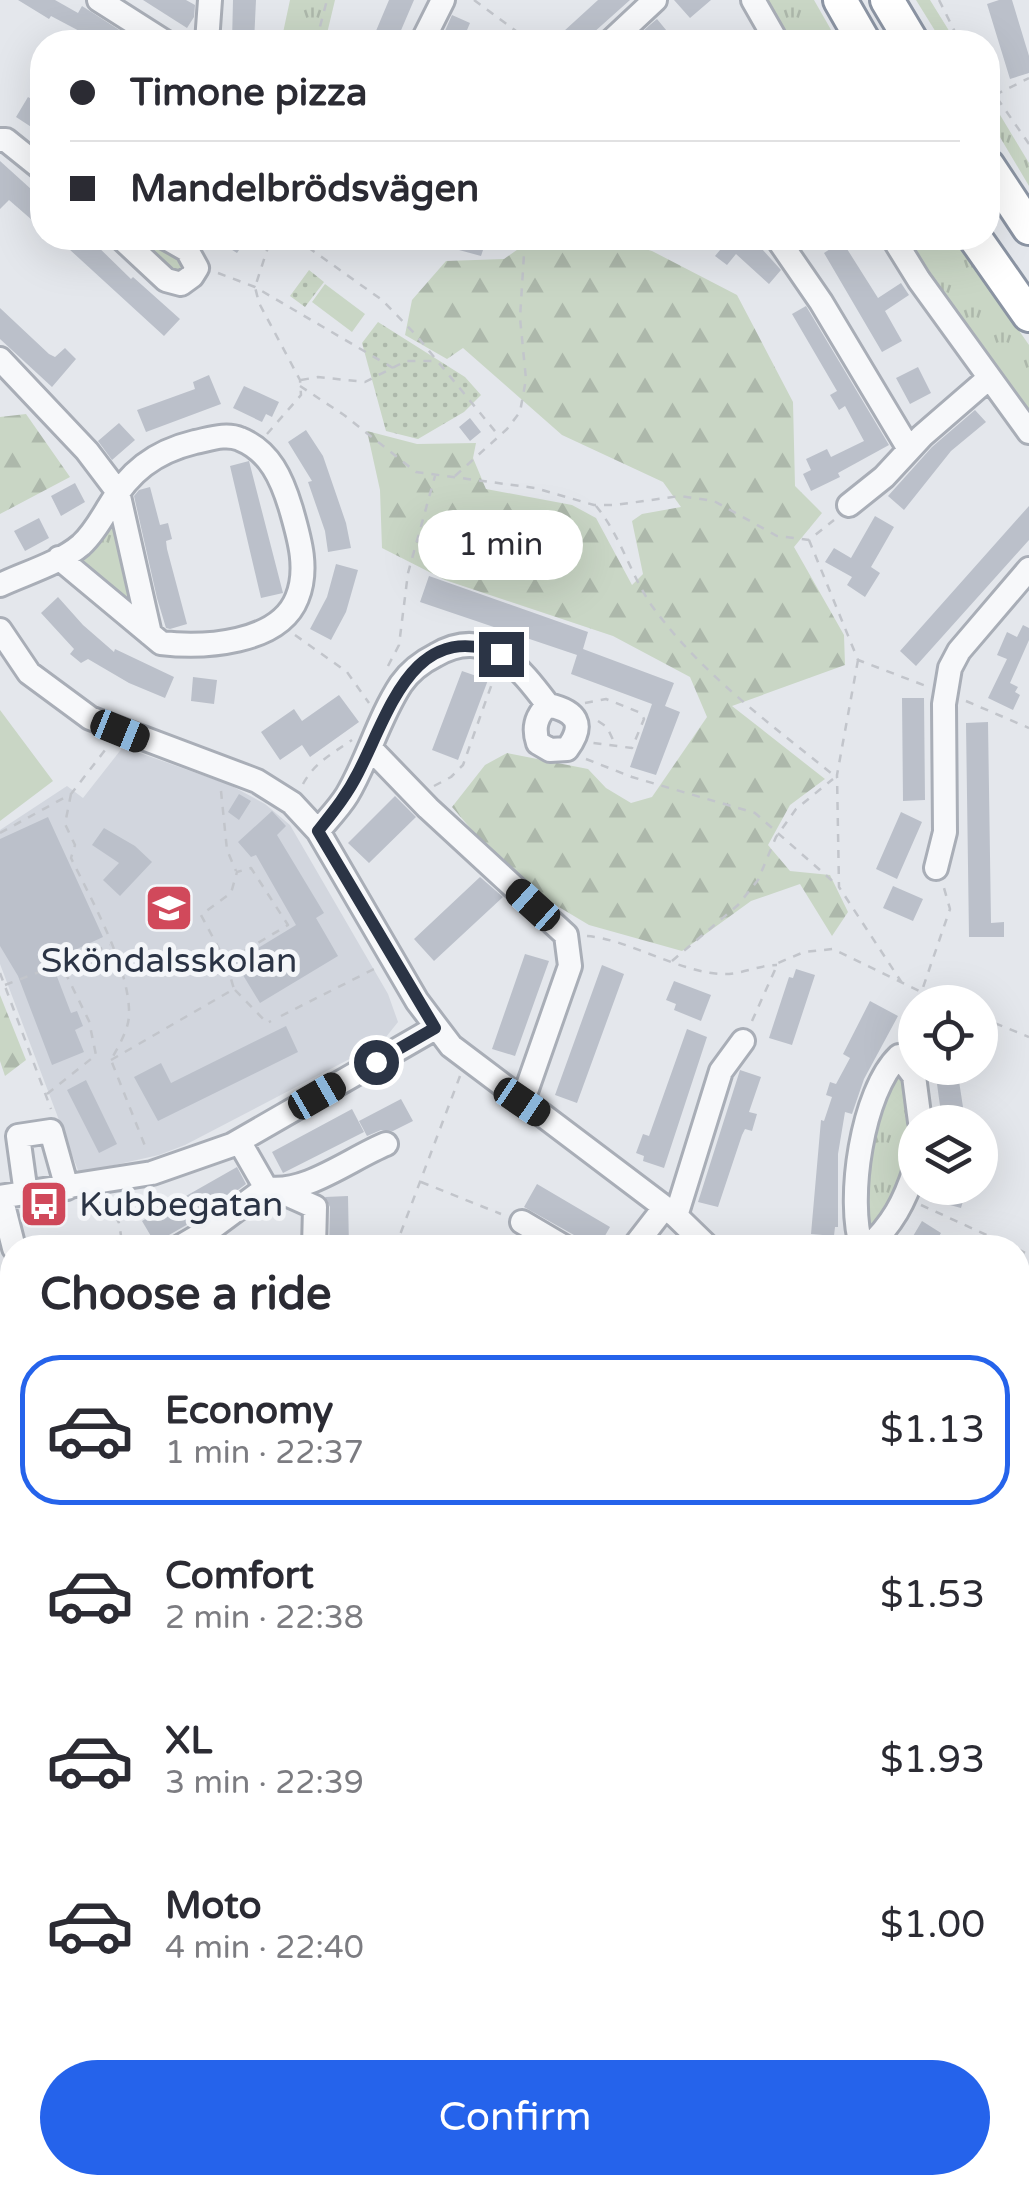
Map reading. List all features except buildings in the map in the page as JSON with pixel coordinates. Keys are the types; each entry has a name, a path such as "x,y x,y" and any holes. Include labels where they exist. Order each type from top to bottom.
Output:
{"highway":[{"path":"840,0 857,30"},
{"path":"888,0 905,30"},
{"path":"1000,184 1029,228"},
{"path":"983,250 1029,315"}],"street":[{"path":"99,0 146,30"},
{"path":"208,30 210,0"},
{"path":"428,30 443,0"},
{"path":"623,30 655,0"},
{"path":"754,0 770,30"},
{"path":"0,140 6,140 30,159"},
{"path":"134,250 166,280 182,284 197,268 187,250"},
{"path":"785,250 909,449"},
{"path":"901,250 1029,432"},
{"path":"0,359 87,452 118,492 150,634"},
{"path":"849,505 989,378"},
{"path":"0,586 82,544 118,492 147,460 172,448 234,436 257,446 282,478 302,549 302,579 296,601 281,619 240,639 179,645 162,643 60,558"},
{"path":"936,868 945,832 946,693 950,668 959,651 1029,568"},
{"path":"0,630 29,673 90,718 226,768 292,803 318,831 435,1028 470,1061 695,1235"},
{"path":"318,831 345,798 376,711 432,656 457,645 469,644 501,654 522,671 548,705 571,713 577,723 576,734 567,748"},
{"path":"367,744 566,935 570,966 522,1102"},
{"path":"10,1235 0,1197 152,1173 239,1141 435,1028"},
{"path":"646,1235 670,1212 720,1070 743,1041"},
{"path":"858,1235 856,1188 862,1140 889,1066 898,1057"},
{"path":"26,1194 9,1133 51,1131 67,1188"},
{"path":"239,1141 272,1189 315,1206 314,1235"},
{"path":"200,1235 272,1189 316,1178 386,1144"},
{"path":"880,1235 902,1205"},
{"path":"522,1222 544,1235"}],"path":[{"path":"319,30 327,0"},
{"path":"474,0 515,30"},
{"path":"939,0 954,30"},
{"path":"1000,92 1029,78"},
{"path":"1000,103 1029,144"},
{"path":"267,250 255,287 259,304 300,383 416,472 535,488 594,504 680,496 714,501 776,536 809,540 823,532 849,505"},
{"path":"312,250 382,300 499,436"},
{"path":"454,477 520,412 526,379 520,318 524,250"},
{"path":"197,268 255,287 393,368"},
{"path":"300,383 318,378 365,382 406,361 436,361"},
{"path":"257,446 300,395 300,383"},
{"path":"382,678 399,645 408,573 435,474"},
{"path":"594,504 613,526 651,604 711,674 836,778"},
{"path":"809,540 858,660 836,778 839,887"},
{"path":"281,619 296,636 346,672 376,711"},
{"path":"416,795 450,778 463,766 501,654"},
{"path":"858,660 1029,728"},
{"path":"376,690 376,711"},
{"path":"586,702 617,748"},
{"path":"0,834 71,794 120,731"},
{"path":"292,803 310,772 326,756 352,740 367,744"},
{"path":"567,748 632,777 754,813 839,887 903,985"},
{"path":"226,768 220,796 227,850 237,872 231,893 200,915 226,962 234,988 267,1023 271,1022"},
{"path":"672,961 738,906 758,880 779,833 796,809 836,778"},
{"path":"71,794 66,824 76,845 71,858 111,944 129,1016 111,1060 143,1135 152,1173"},
{"path":"226,962 288,926 251,868 237,872"},
{"path":"925,985 950,909 936,868"},
{"path":"566,935 605,937 636,951 724,975 777,965 804,952 833,950 902,985"},
{"path":"4,986 111,944"},
{"path":"46,1095 96,1056 89,1021 61,964"},
{"path":"743,1041 777,965"},
{"path":"281,1016 377,968"},
{"path":"0,973 52,1113"},
{"path":"111,1060 234,988"},
{"path":"998,1024 1029,1037"},
{"path":"400,1235 455,1084 470,1061"},
{"path":"106,1181 120,1235"},
{"path":"419,1181 522,1222"},
{"path":"921,1205 987,1235"}],"shaded area":[{"name":"Sköndalsskolan","path":"123,747 230,785 265,804 290,825 388,994 398,1022 382,1042 185,1145 159,1155 79,1173 0,964 0,830 67,786 83,798"}],"green space":[{"path":"290,0 335,0 328,30 284,30"},
{"path":"767,0 814,0 831,30 781,30"},
{"path":"916,0 930,0 949,30 935,30"},
{"path":"1000,115 1029,163 1029,186 1000,137"},
{"path":"146,250 170,250 176,255 188,267 174,275"},
{"path":"517,250 652,251 737,295 793,402 795,486 822,513 794,547 844,635 845,665 732,706 825,779 790,805 768,845 790,871 830,875 848,912 832,936 800,884 751,901 682,951 589,925 517,882 452,807 485,765 507,753 588,769 606,788 631,803 652,797 707,717 690,677 613,636 445,580 382,548 380,490 367,431 417,444 476,443 473,458 486,489 572,505 596,518 632,585 643,574 632,521 642,514 681,507 663,482 562,435 463,348 447,359 405,335 412,300 446,261 504,259"},
{"path":"913,250 963,250 1029,345 1029,413"},
{"path":"309,270 324,282 305,307 290,296"},
{"path":"325,284 365,314 352,332 312,302"},
{"path":"378,322 465,377 481,395 464,412 418,439 386,431 362,343"},
{"path":"26,414 70,477 0,514 0,417"},
{"path":"111,523 133,606 81,562 77,554"},
{"path":"0,710 53,781 0,821"},
{"path":"0,995 26,1060 5,1076 0,1061"},
{"path":"898,1078 910,1105 898,1105 898,1190 872,1235 863,1222 863,1191 883,1104"}],"place":[{"name":"Sköndalsskolan","path":"169,908"},
{"name":"Kubbegatan","path":"44,1204"}],"route":[{"path":"376,1062 435,1028 318,831 345,798 402,682 418,665 457,645 481,646 501,654"}]}
